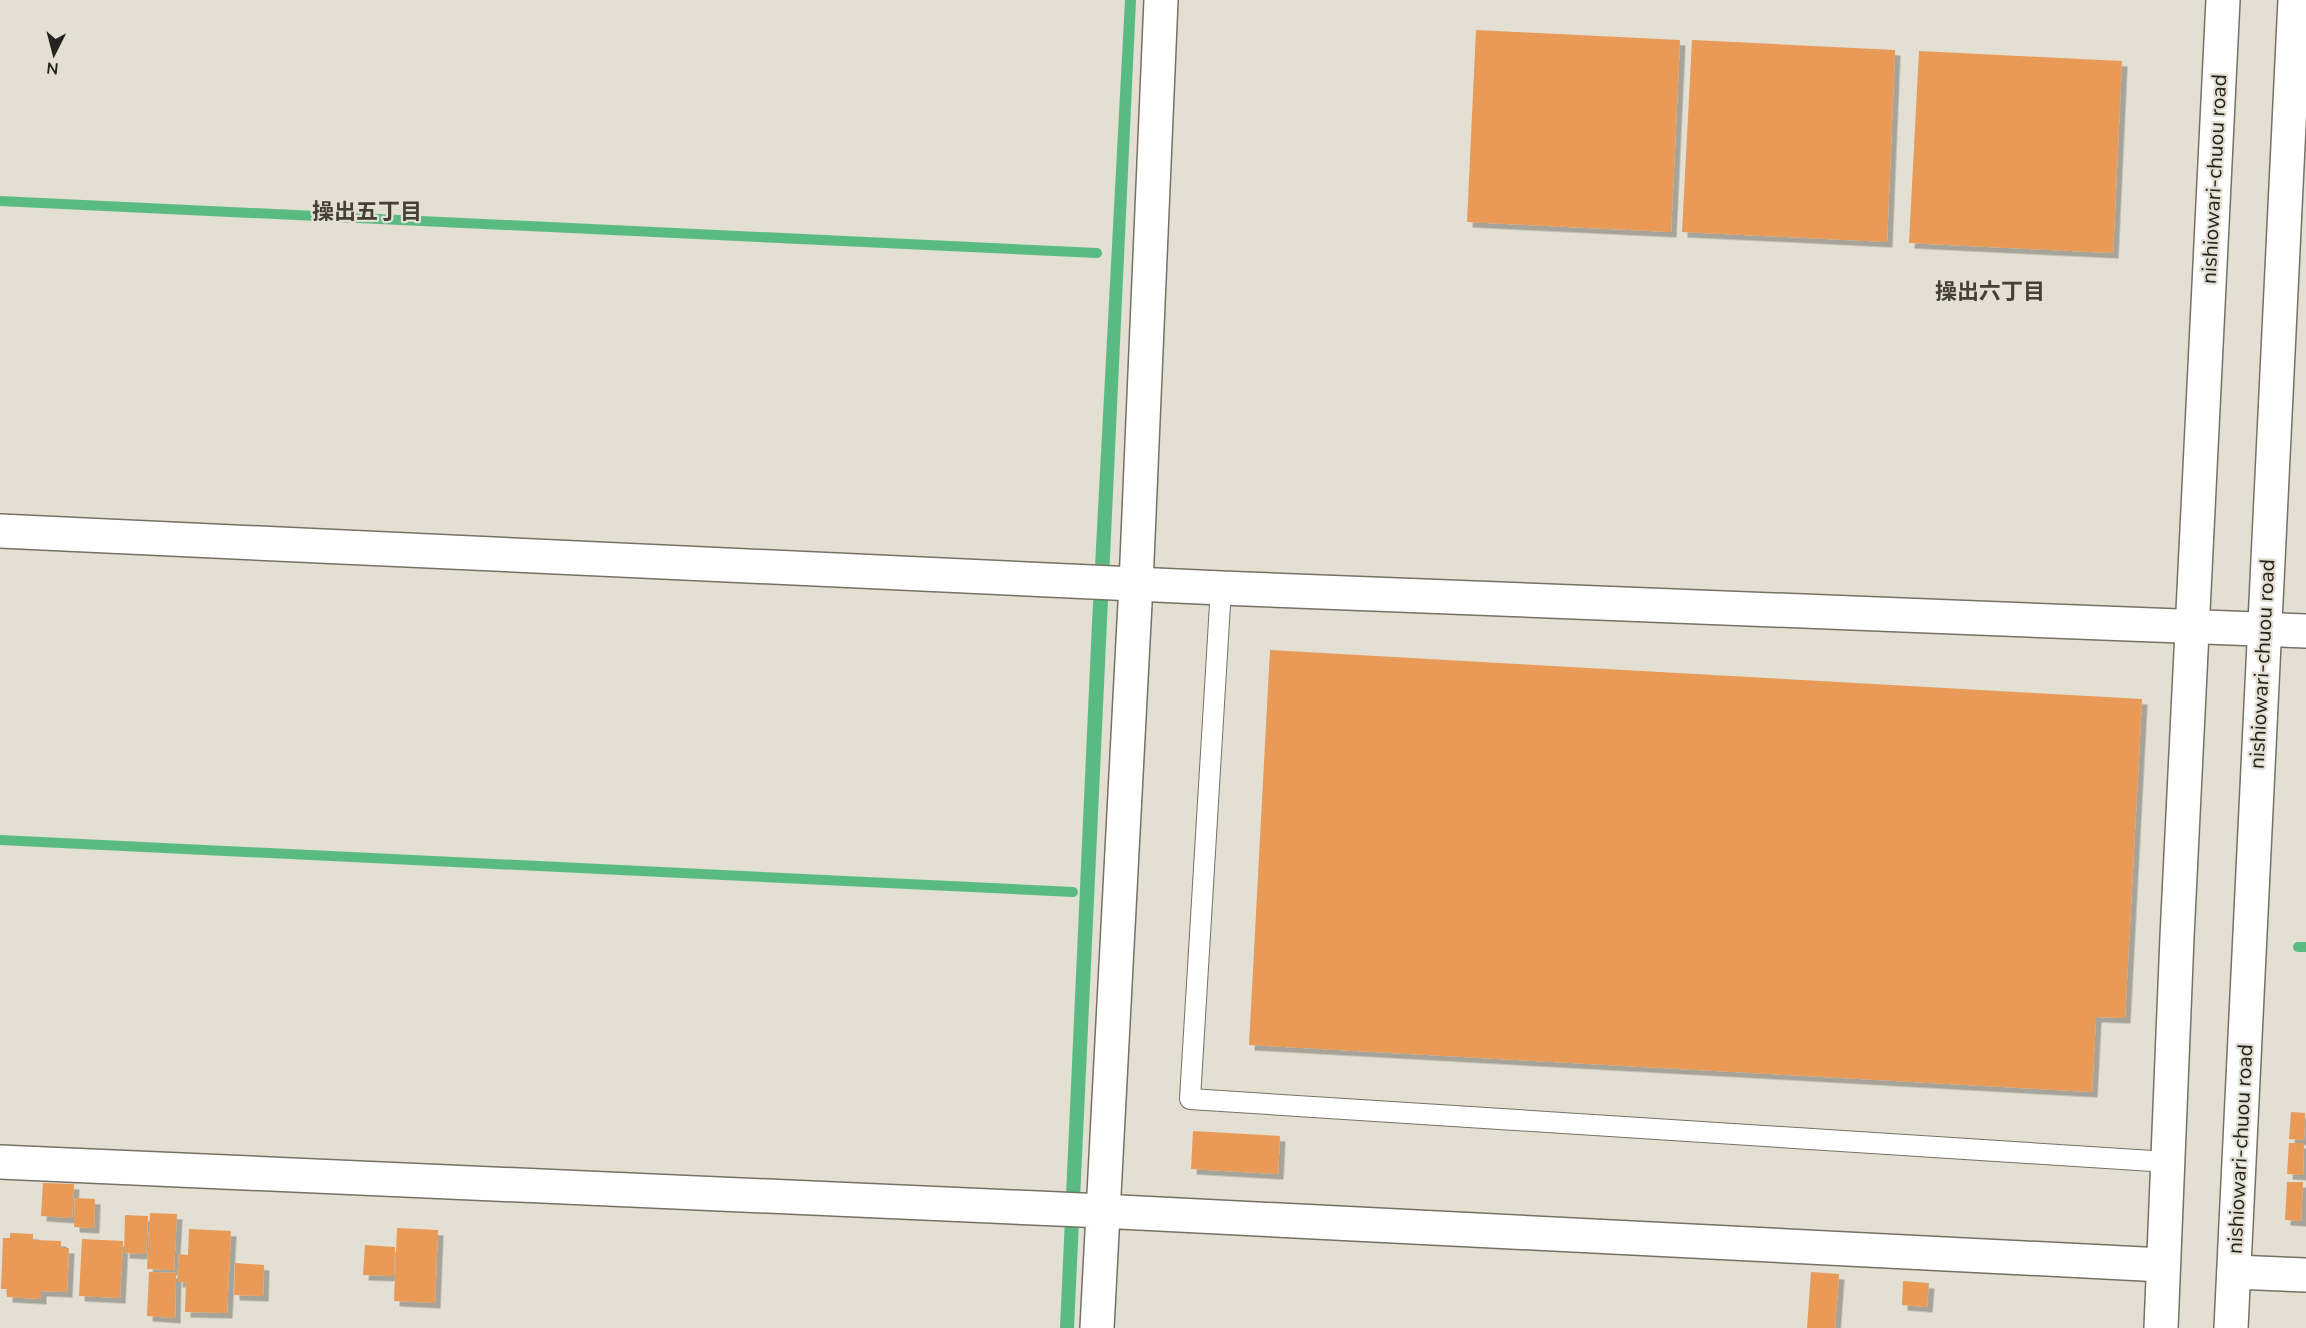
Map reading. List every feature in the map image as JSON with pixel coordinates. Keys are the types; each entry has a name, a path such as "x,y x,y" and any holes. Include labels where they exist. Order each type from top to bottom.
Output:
{"street":[{"path":"1097,1328 1078,1210 1136,584 1161,0"},
{"name":"nishiowari-chuou road","path":"2161,1328 2223,0"},
{"name":"nishiowari-chuou road","path":"2231,1328 2295,0"},
{"path":"0,531 1081,582 2306,631"},
{"path":"0,1162 1078,1210 2163,1265"},
{"path":"2234,1272 2306,1275"}],"lane":[{"path":"1221,588 1190,1099 2168,1162"}],"shaded area":[{"path":"1125,0 1136,0 1074,1328 1060,1328 1092,623"}],"building":[{"path":"1476,30 1680,40 1671,232 1467,222"},
{"path":"1692,40 1895,50 1887,242 1682,232"},
{"path":"1919,51 2122,61 2113,253 1909,243"},
{"path":"1270,650 2142,699 2125,1018 2096,1017 2092,1092 1249,1045"},
{"path":"2291,1112 2305,1113 2304,1140 2289,1139"},
{"path":"1193,1131 1280,1136 1278,1174 1191,1169"},
{"path":"2289,1143 2304,1143 2303,1175 2287,1174"},
{"path":"2287,1182 2303,1182 2301,1221 2285,1220"},
{"path":"43,1183 74,1184 72,1218 41,1216"},
{"path":"75,1198 95,1199 94,1228 74,1227"},
{"path":"150,1213 177,1214 174,1270 147,1269"},
{"path":"125,1215 148,1216 146,1254 124,1253"},
{"path":"397,1228 438,1230 435,1303 394,1301"},
{"path":"189,1229 231,1231 227,1313 185,1312 186,1282 177,1282 179,1254 188,1255"},
{"path":"10,1233 33,1234 33,1240 61,1241 61,1248 69,1248 67,1292 41,1291 41,1299 7,1297 7,1289 1,1289 3,1238 10,1238"},
{"path":"82,1239 123,1241 120,1298 79,1296"},
{"path":"365,1245 395,1247 394,1276 363,1275"},
{"path":"235,1263 264,1265 263,1296 234,1295"},
{"path":"149,1272 176,1273 175,1318 147,1316"},
{"path":"1811,1272 1839,1274 1835,1328 1807,1328"},
{"path":"1903,1281 1929,1283 1927,1307 1902,1305"}],"waterway":[{"path":"0,201 1097,253"},
{"path":"0,840 1073,892"},
{"path":"2298,947 2306,947"}],"district":[{"name":"操出五丁目","path":"367,212"},
{"name":"操出六丁目","path":"1990,292"}]}
